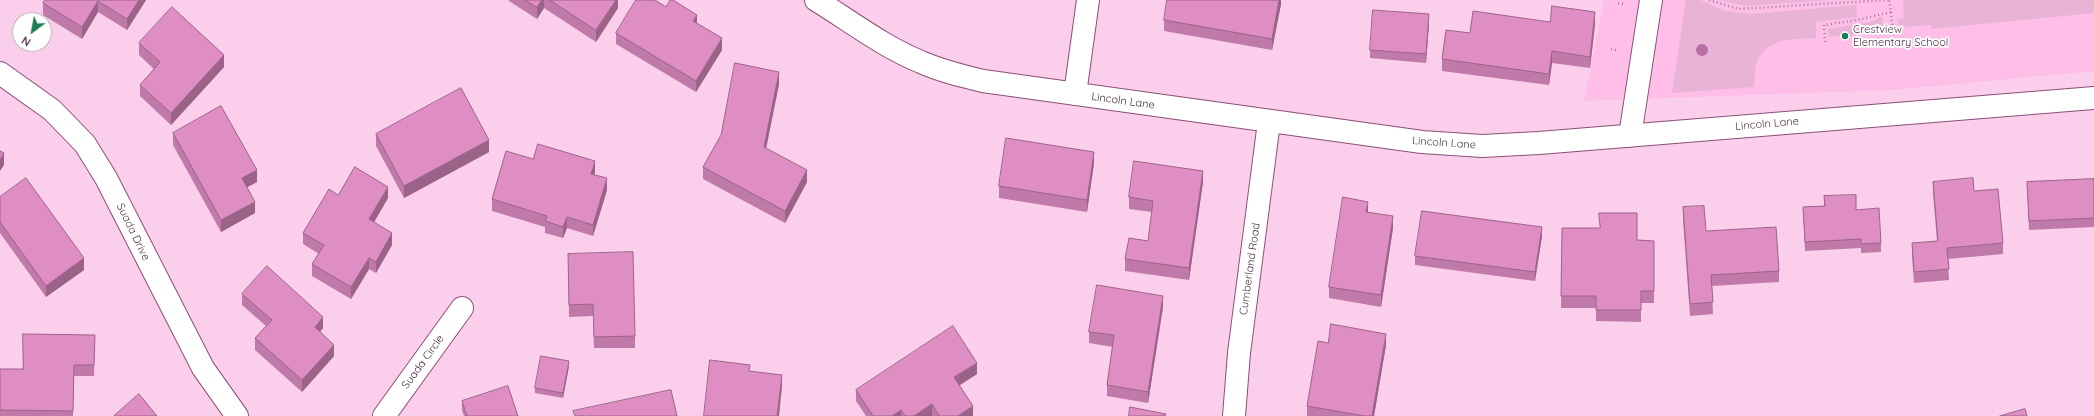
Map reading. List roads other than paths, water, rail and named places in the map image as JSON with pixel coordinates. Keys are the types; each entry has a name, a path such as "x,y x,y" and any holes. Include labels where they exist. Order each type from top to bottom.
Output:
{"street":[{"name":"Lincoln Lane","path":"816,0 898,51 942,70 983,81 1269,122 1452,145 1510,145 2094,98"},
{"path":"1075,94 1088,0"},
{"path":"1630,136 1651,0"},
{"name":"Suada Drive","path":"0,73 52,110 85,144 106,178 203,368 237,416"},
{"name":"Cumberland Road","path":"1234,416 1240,346 1269,122"},
{"name":"Suada Circle","path":"384,416 462,308"}],"place":[{"name":"Crestview Elementary School","path":"1845,36"}]}
